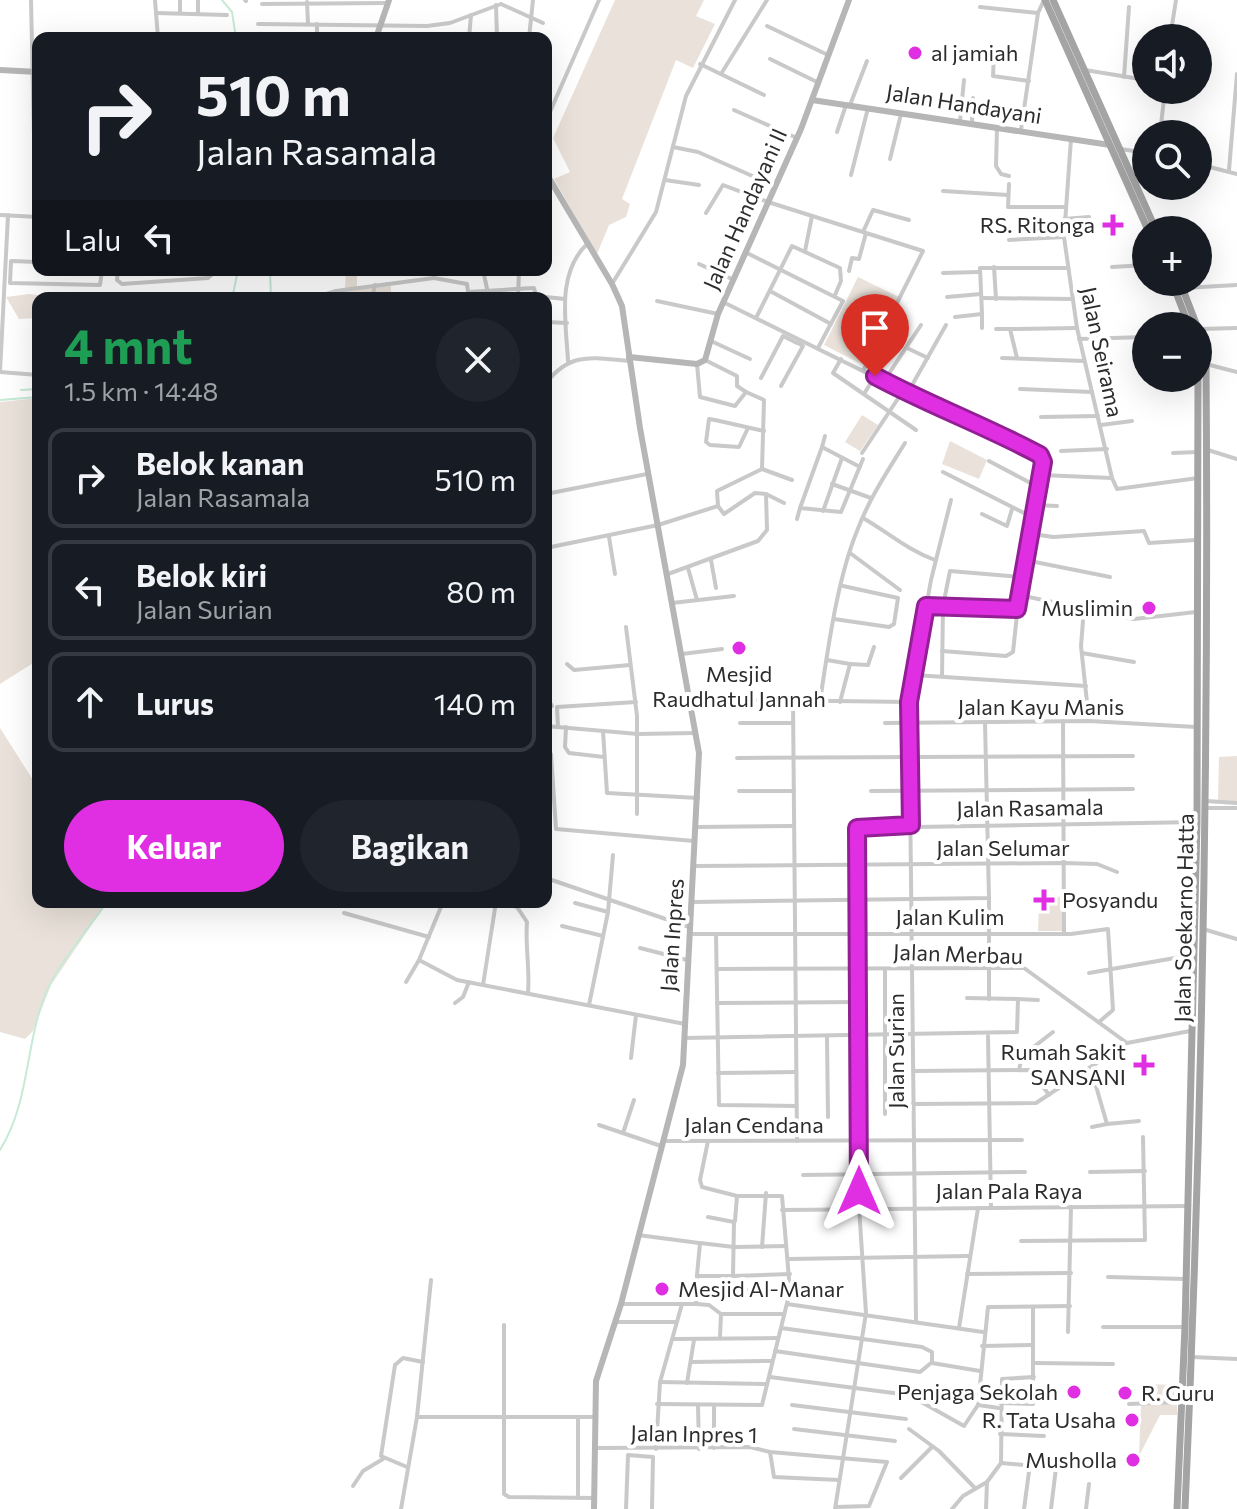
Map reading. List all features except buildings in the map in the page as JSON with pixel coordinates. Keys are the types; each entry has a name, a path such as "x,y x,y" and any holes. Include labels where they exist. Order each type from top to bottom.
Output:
{"main road":[{"name":"Jalan Handayani II","path":"705,360 732,279 797,138 849,0"},
{"path":"1044,0 1142,216"},
{"path":"1053,0 1150,216"},
{"path":"378,32 388,2"},
{"path":"0,70 32,72"},
{"name":"Jalan Handayani","path":"812,100 1110,145"},
{"name":"Jalan Inpres","path":"552,183 622,306 647,474 697,733 699,798 683,1065 621,1304 596,1381 593,1417 594,1509"},
{"path":"629,359 697,364 705,360"},
{"name":"Jalan Soekarno Hatta","path":"1177,1509 1192,1357 1196,1065 1192,1030 1198,611 1202,580 1198,540 1198,478 1202,450 1199,392"},
{"name":"Jalan Soekarno Hatta","path":"1185,1509 1183,1402 1186,1279 1204,804 1202,450 1205,392"}],"street":[{"path":"31,0 33,32"},
{"path":"155,0 158,32"},
{"path":"180,0 180,13"},
{"path":"198,0 198,14"},
{"path":"530,32 533,0"},
{"path":"552,107 599,0"},
{"path":"612,284 656,212 676,125 700,64 735,0"},
{"path":"721,74 767,0"},
{"path":"1021,130 1038,13 1044,0"},
{"path":"1172,24 1176,0"},
{"path":"307,2 308,24"},
{"path":"262,4 388,2"},
{"path":"496,5 497,32"},
{"path":"258,24 427,26 496,5 543,23"},
{"path":"980,7 1038,13"},
{"path":"1124,77 1129,7"},
{"path":"156,13 227,15"},
{"path":"470,32 471,15"},
{"path":"317,24 317,32"},
{"path":"767,26 828,55"},
{"path":"994,54 993,76 1029,81"},
{"path":"770,59 819,83"},
{"path":"837,132 867,61"},
{"path":"700,64 764,95"},
{"path":"1085,70 1132,78"},
{"path":"1229,170 1235,130 1237,75"},
{"path":"960,121 964,80"},
{"path":"972,123 973,98"},
{"path":"851,175 868,108"},
{"path":"734,110 797,138"},
{"path":"890,159 902,112"},
{"path":"997,127 996,166 1001,174 1009,176"},
{"name":"Jalan Seirama","path":"1071,139 1064,237 1079,339 1112,478"},
{"path":"673,147 715,159 775,186"},
{"path":"1121,149 1132,151"},
{"path":"1212,167 1237,174"},
{"path":"665,180 699,185"},
{"path":"1009,184 1010,207 1064,207"},
{"path":"706,213 723,185 925,254 864,369"},
{"path":"943,191 1008,195"},
{"path":"849,271 852,258 859,259 873,210 909,220"},
{"path":"0,215 32,217"},
{"path":"8,215 0,372 32,375"},
{"path":"805,251 812,216"},
{"path":"1064,219 1089,217"},
{"path":"1009,240 1064,237"},
{"path":"0,239 7,239"},
{"path":"568,361 565,299 573,262 587,244"},
{"path":"757,316 792,246 840,268 841,281 835,295"},
{"path":"744,252 835,295 843,303 818,346"},
{"path":"5,261 32,262"},
{"path":"5,261 10,283 100,285 101,276"},
{"path":"699,264 732,279"},
{"path":"1112,267 1132,266"},
{"path":"982,328 979,272 983,267 1068,268"},
{"path":"994,267 996,299"},
{"path":"943,273 979,272"},
{"path":"117,276 122,284 210,276"},
{"path":"484,276 488,291"},
{"path":"518,292 519,276"},
{"path":"342,292 434,278 467,284 468,292 518,287 534,288 535,292"},
{"path":"373,292 375,285"},
{"path":"1212,285 1237,285"},
{"path":"769,291 831,324"},
{"path":"947,297 1073,299"},
{"path":"552,298 565,299"},
{"path":"657,301 718,314"},
{"path":"723,302 757,316 803,346 781,386"},
{"path":"955,317 982,314"},
{"path":"552,322 567,323"},
{"path":"907,390 890,376 921,325"},
{"path":"800,508 841,512 863,456 889,412 928,358 946,325"},
{"path":"996,329 1077,328"},
{"path":"1212,328 1237,328"},
{"path":"1010,329 1017,358"},
{"path":"761,378 783,336 798,340 818,346 964,421 994,430 1040,455 1043,462 1033,534 1021,577 1010,656 942,651"},
{"path":"1079,339 1132,337"},
{"path":"711,341 750,359"},
{"path":"907,348 928,358"},
{"path":"841,358 833,373 916,430"},
{"path":"1002,358 1084,361"},
{"path":"552,377 568,361 629,359"},
{"path":"705,360 737,376 737,386 764,400 762,469"},
{"path":"697,364 700,397 737,406 746,392"},
{"path":"1212,366 1237,372"},
{"path":"864,395 875,376"},
{"path":"1020,389 1092,392"},
{"path":"1041,417 1098,416"},
{"path":"748,428 739,447 706,442 709,419 764,431"},
{"path":"1101,425 1132,421"},
{"path":"797,519 825,436"},
{"path":"820,701 834,619 850,553 871,498 905,443"},
{"path":"822,447 860,467"},
{"path":"1061,451 1107,449"},
{"path":"1173,453 1202,450 1237,459"},
{"path":"823,511 842,458"},
{"path":"989,461 1038,487"},
{"path":"784,503 766,494 755,493 724,514 718,506 717,491 762,469 792,480"},
{"path":"943,472 1034,518"},
{"path":"552,493 647,474"},
{"path":"1041,475 1112,478 1117,489 1198,478"},
{"path":"832,484 871,498"},
{"path":"668,574 758,541 767,530 766,494"},
{"name":"Jalan Surian","path":"916,1321 909,702 935,560 951,500"},
{"path":"1035,505 1057,506"},
{"path":"552,547 658,525 718,506"},
{"path":"982,514 1007,526 1012,509"},
{"path":"862,518 886,531 897,544 935,560"},
{"path":"1033,534 1053,537 1144,531 1149,543 1198,540"},
{"path":"609,537 615,574"},
{"path":"850,553 900,590"},
{"path":"711,560 716,588"},
{"path":"1025,560 1110,577"},
{"path":"688,568 697,600"},
{"path":"942,676 943,606 952,570 1021,577"},
{"path":"834,619 889,627 894,624 898,598 843,586"},
{"path":"1019,595 1134,619 1198,611"},
{"path":"672,603 734,596"},
{"path":"926,606 1017,609"},
{"path":"1085,607 1082,653 1089,721"},
{"path":"626,627 638,734 637,814"},
{"path":"827,660 868,665 874,647"},
{"path":"682,654 722,649"},
{"path":"1082,653 1134,662"},
{"path":"567,664 574,670 630,665"},
{"path":"840,702 850,664"},
{"path":"914,675 1086,686"},
{"path":"691,699 909,702"},
{"path":"793,701 797,1141"},
{"path":"558,727 557,707 636,702"},
{"path":"1063,721 1064,934"},
{"name":"Jalan Kayu Manis","path":"885,723 1089,721 1196,727"},
{"path":"985,722 989,999"},
{"path":"740,723 793,723"},
{"path":"552,726 638,734 697,733"},
{"path":"566,727 565,747 569,753 604,757"},
{"path":"603,731 605,791 699,798"},
{"path":"737,758 1133,756"},
{"path":"552,769 556,829 696,841"},
{"path":"871,791 1133,789"},
{"path":"739,791 794,791"},
{"path":"1204,804 1237,806"},
{"name":"Jalan Rasamala","path":"863,825 1197,822"},
{"name":"Jalan Surian","path":"835,1508 866,1313 859,1207 857,900 857,831 863,825"},
{"path":"697,827 794,826"},
{"path":"589,1005 608,912 613,855"},
{"name":"Jalan Selumar","path":"695,866 1064,863 1097,864 1117,872"},
{"name":"Jalan Kulim","path":"552,880 692,931 716,935 1064,934 1108,929 1112,969"},
{"path":"693,902 989,898"},
{"path":"575,903 608,912"},
{"path":"406,982 419,960 441,908"},
{"path":"483,985 498,908"},
{"path":"518,908 527,922 524,944 530,972 528,993"},
{"path":"344,913 429,937"},
{"path":"562,926 603,936"},
{"path":"1201,929 1237,939"},
{"path":"716,935 720,1107 796,1106"},
{"path":"640,948 687,960"},
{"path":"1089,973 1194,955"},
{"path":"419,960 448,978 685,1024"},
{"path":"885,968 885,1114"},
{"name":"Jalan Merbau","path":"717,969 1028,969 1127,1043"},
{"path":"1099,1022 1113,1010 1112,969"},
{"path":"455,1003 463,997 469,982"},
{"path":"967,998 1038,1000"},
{"path":"684,1038 988,1036 1017,1032 1018,999"},
{"path":"717,1003 858,1002"},
{"path":"631,1058 636,1015"},
{"path":"913,1104 1031,1104 1049,1096 1127,1043 1192,1030"},
{"path":"1019,1070 1022,1056 1053,1032"},
{"path":"988,1036 991,1208"},
{"path":"827,1037 828,1117"},
{"path":"1091,1069 1107,1124"},
{"path":"913,1071 1031,1070 1049,1096"},
{"path":"718,1073 796,1072"},
{"path":"623,1133 634,1100"},
{"path":"1092,1127 1139,1121"},
{"name":"Jalan Cendana","path":"599,1125 662,1144 708,1141 1022,1140"},
{"path":"1021,1241 1145,1240 1143,1137"},
{"path":"657,1404 758,1406 764,1402 790,1291 782,1196 766,1193 737,1196 700,1185 708,1141"},
{"path":"1090,1172 1145,1171"},
{"path":"803,1175 1025,1172"},
{"path":"762,1247 766,1193"},
{"path":"733,1276 737,1196"},
{"name":"Jalan Pala Raya","path":"782,1210 1189,1206"},
{"path":"1068,1332 1071,1207"},
{"path":"959,1328 978,1208"},
{"path":"708,1217 734,1222"},
{"path":"638,1235 734,1247 786,1246"},
{"path":"696,1304 700,1243"},
{"path":"789,1259 969,1256"},
{"path":"967,1274 1071,1273"},
{"path":"697,1276 790,1274"},
{"path":"1108,1277 1186,1279"},
{"path":"401,1509 417,1417 431,1280"},
{"path":"720,1290 790,1291"},
{"path":"621,1304 696,1304 709,1305 721,1314 784,1314"},
{"path":"656,1449 660,1382 682,1304"},
{"path":"787,1304 984,1332"},
{"path":"769,1377 913,1396 964,1426 978,1405 988,1307 1070,1306"},
{"path":"978,1405 1032,1405 1033,1307"},
{"path":"720,1337 721,1314"},
{"path":"615,1322 676,1322"},
{"path":"504,1325 505,1496 594,1498"},
{"path":"1103,1327 1185,1327"},
{"path":"781,1328 922,1347 932,1352 934,1363"},
{"path":"673,1339 778,1338"},
{"path":"687,1383 694,1340"},
{"path":"982,1346 1033,1345"},
{"path":"775,1351 920,1372 934,1363 980,1371"},
{"path":"1192,1357 1237,1359"},
{"path":"383,1459 396,1361 408,1358 423,1362"},
{"path":"691,1362 772,1361"},
{"path":"1034,1363 1113,1364"},
{"path":"952,1509 974,1487 987,1482 1001,1463 1002,1379 1034,1377"},
{"path":"660,1382 767,1384"},
{"path":"1129,1404 1183,1402"},
{"path":"698,1405 699,1449"},
{"path":"792,1405 906,1419"},
{"path":"714,1406 714,1448"},
{"path":"417,1417 593,1417"},
{"path":"578,1417 578,1498"},
{"path":"794,1429 895,1441"},
{"path":"909,1429 974,1487"},
{"path":"1000,1434 1044,1436"},
{"name":"Jalan Inpres 1","path":"593,1447 750,1447 770,1452 842,1455 888,1463 869,1506 835,1508"},
{"path":"901,1478 932,1447"},
{"path":"770,1452 774,1477 839,1480"},
{"path":"626,1509 628,1455 653,1457 652,1509"},
{"path":"353,1486 367,1468 383,1459 408,1467"},
{"path":"1001,1463 1057,1469 1051,1509"},
{"path":"1024,1509 1030,1464"},
{"path":"986,1509 987,1482"},
{"path":"1086,1509 1089,1484"}],"shaded area":[{"path":"615,0 704,0 696,16 715,24 693,68 676,60 622,199 630,204 626,217 609,225 597,254 554,179 570,172 553,138"},
{"path":"346,276 357,276 357,287 390,282 391,292 334,292 345,289"},
{"path":"858,277 899,297 863,365 824,345"},
{"path":"32,294 32,318 19,319 6,297"},
{"path":"32,399 32,664 0,684 0,402"},
{"path":"862,415 878,425 860,451 845,442"},
{"path":"950,441 987,460 979,479 942,464"},
{"path":"0,728 32,779 32,908 103,908 51,985 33,1031 25,1039 0,1032"},
{"path":"1237,756 1237,802 1218,801 1219,757"},
{"path":"1049,896 1063,897 1063,931 1038,931 1039,903 1049,903"},
{"path":"1140,1384 1178,1385 1178,1401 1140,1402"},
{"path":"1177,1403 1177,1415 1160,1415 1139,1456 1141,1405"}],"waterway":[{"path":"222,0 232,12 235,32"},
{"path":"233,292 237,276"},
{"path":"270,276 271,292"},
{"path":"21,390 32,389"},
{"path":"0,400 32,397"},
{"path":"0,1150 18,1110 36,1025 50,984 103,908"}],"place":[{"name":"al jamiah","path":"915,53"},
{"name":"RS. Ritonga","path":"1113,225"},
{"name":"Muslimin","path":"1149,608"},
{"name":"Mesjid Raudhatul Jannah","path":"739,648"},
{"name":"Posyandu","path":"1044,900"},
{"name":"Rumah Sakit SANSANI","path":"1144,1065"},
{"name":"Mesjid Al-Manar","path":"662,1289"},
{"name":"Penjaga Sekolah","path":"1074,1392"},
{"name":"R. Guru","path":"1125,1393"},
{"name":"R. Tata Usaha","path":"1132,1420"},
{"name":"Musholla","path":"1133,1460"}],"route":[{"path":"859,1191 857,828 863,825 911,825 909,702 926,606 1017,609 1021,577 1033,534 1043,462 1040,455 994,430 964,421 875,376"}]}
